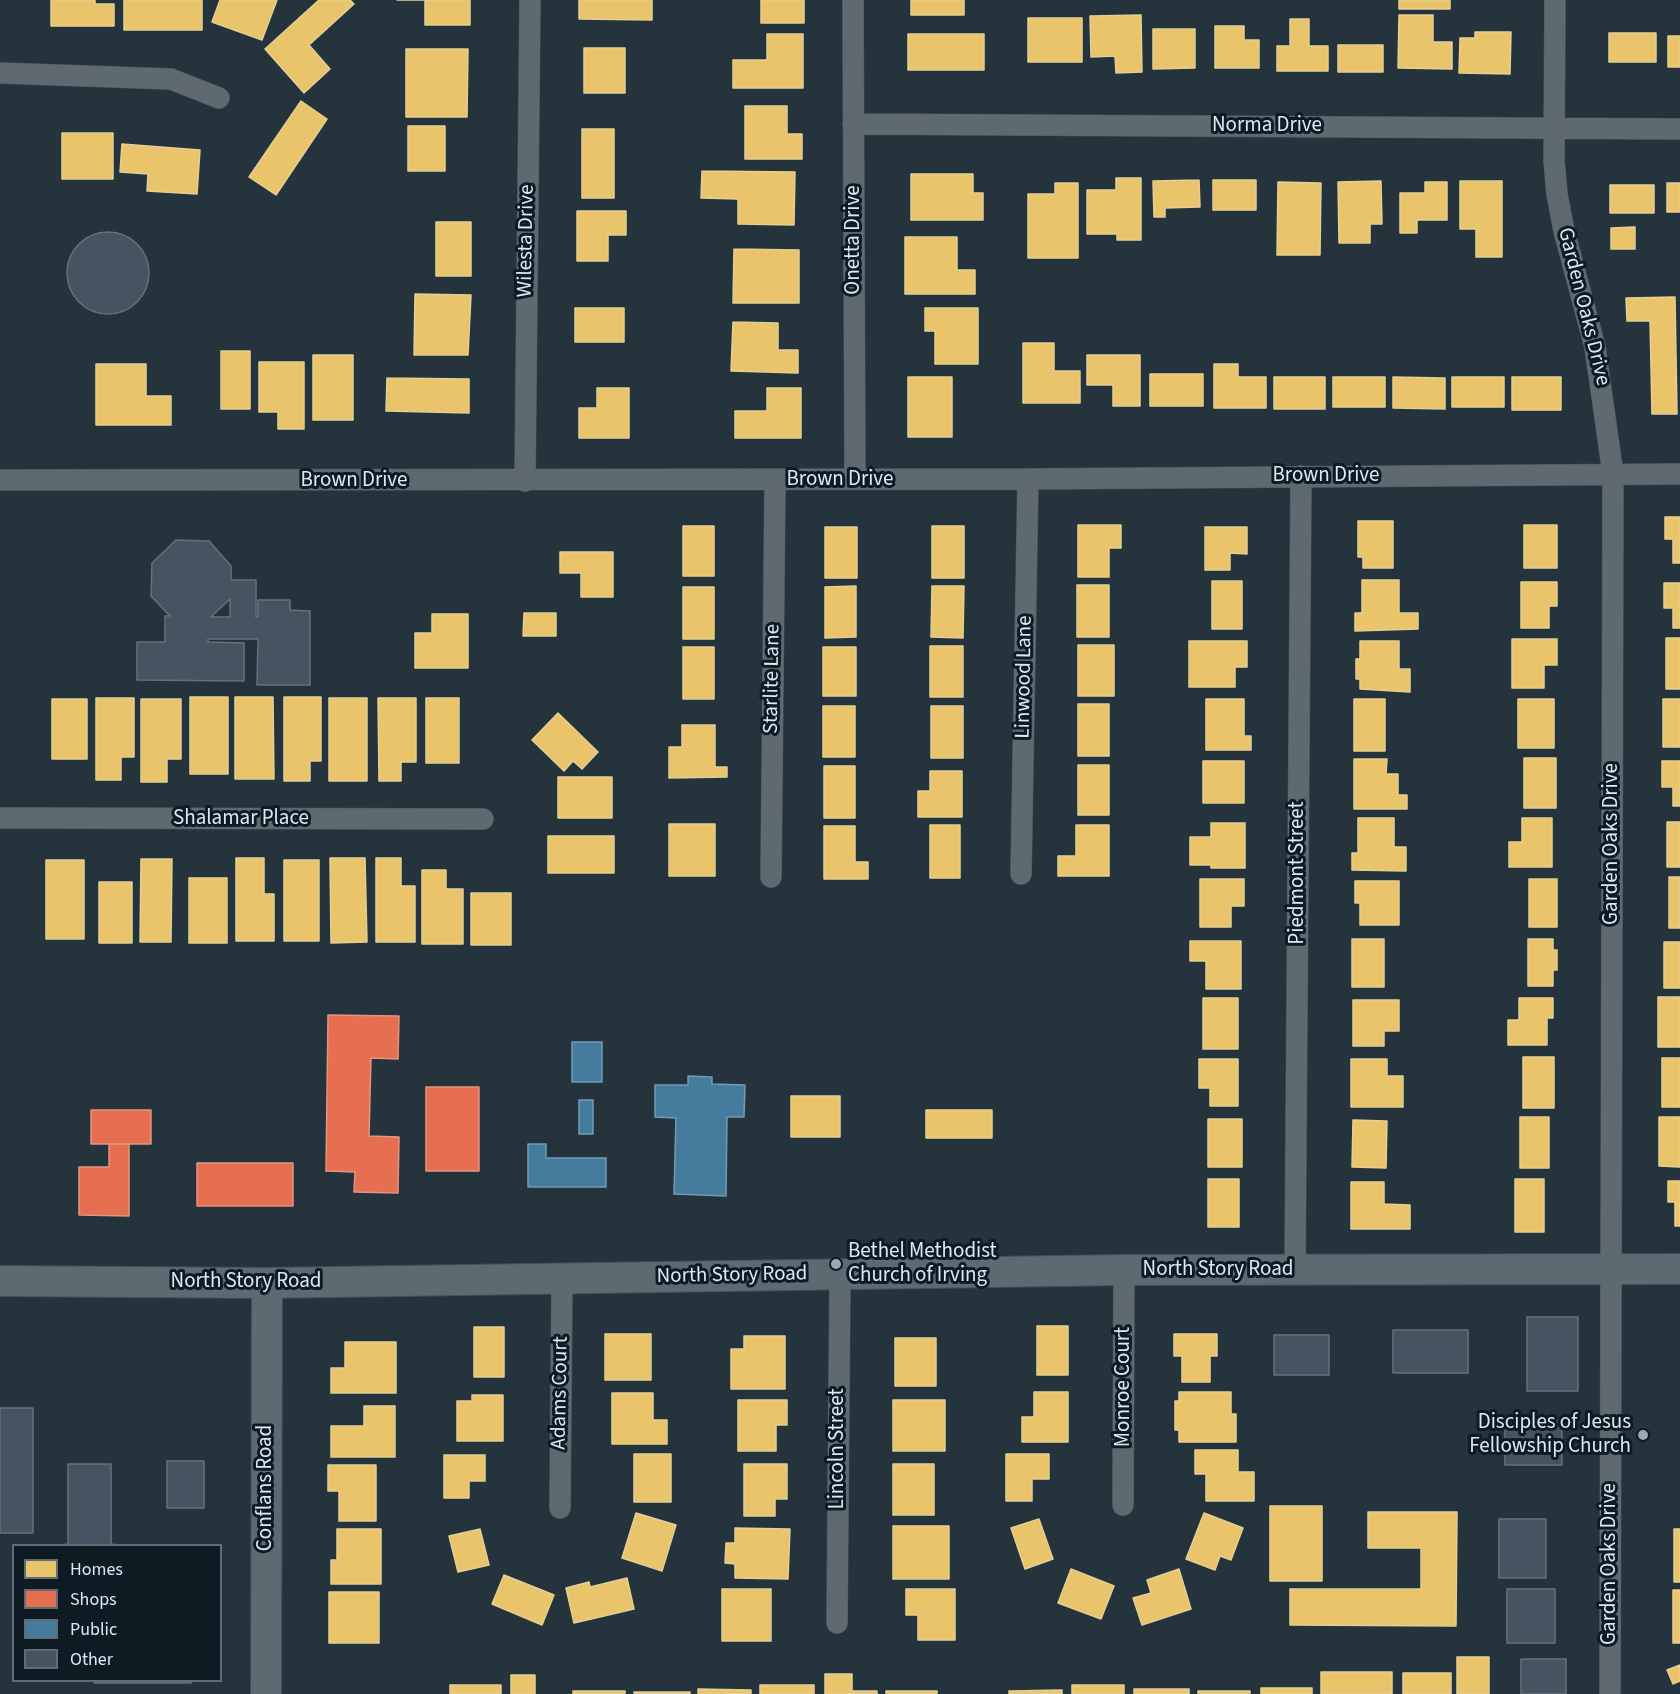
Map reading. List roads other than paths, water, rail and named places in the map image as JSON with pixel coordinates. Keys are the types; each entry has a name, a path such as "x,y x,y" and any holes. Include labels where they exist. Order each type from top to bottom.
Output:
{"main road":[{"name":"North Story Road","path":"0,1281 267,1282 1124,1270 1680,1269"},
{"name":"Conflans Road","path":"266,1694 267,1282"}],"street":[{"name":"Wilesta Drive","path":"525,481 530,0"},
{"name":"Onetta Drive","path":"853,0 855,479"},
{"name":"Garden Oaks Drive","path":"1555,0 1554,161 1560,214 1596,347 1613,474 1610,1694"},
{"path":"0,74 171,79 219,99"},
{"name":"Norma Drive","path":"853,124 1680,129"},
{"name":"Brown Drive","path":"0,480 525,481 1680,474"},
{"name":"Piedmont Street","path":"1295,1270 1301,476"},
{"name":"Linwood Lane","path":"1021,874 1028,479"},
{"name":"Starlite Lane","path":"771,877 775,480"},
{"name":"Shalamar Place","path":"0,818 483,819"},
{"name":"Monroe Court","path":"1123,1505 1124,1270"},
{"name":"Lincoln Street","path":"837,1623 840,1275"},
{"name":"Adams Court","path":"560,1508 562,1279"}],"place":[{"name":"Bethel Methodist Church of Irving","path":"836,1264"},
{"name":"Disciples of Jesus Fellowship Church","path":"1643,1435"}]}
